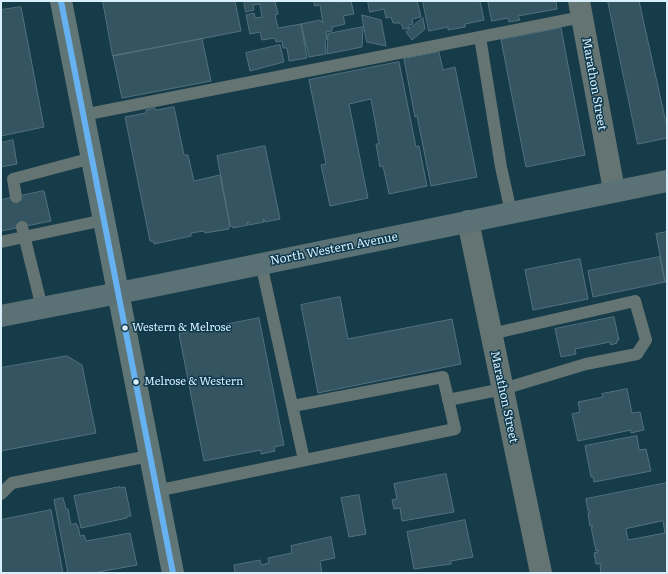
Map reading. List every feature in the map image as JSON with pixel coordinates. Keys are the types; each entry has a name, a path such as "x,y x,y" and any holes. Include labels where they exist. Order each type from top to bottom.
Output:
{"main road":[{"path":"61,1 173,573"},
{"name":"North Western Avenue","path":"1,316 614,190 667,181"}],"street":[{"name":"Marathon Street","path":"581,9 614,190"},
{"name":"Marathon Street","path":"468,221 541,573"}],"lane":[{"path":"83,115 480,37 581,9"},
{"path":"480,37 501,166 511,212"},
{"path":"16,196 13,179 92,158"},
{"path":"1,242 23,232 104,220"},
{"path":"23,232 42,308"},
{"path":"261,263 304,460"},
{"path":"448,400 503,389 586,364 637,354 646,340 635,301 491,334"},
{"path":"156,491 455,429 443,377 293,406"},
{"path":"1,494 12,482 149,456"}],"building":[{"path":"103,1 235,1 241,31 113,56"},
{"path":"244,1 275,1 278,14 275,15 278,28 301,24 307,58 289,61 287,48 283,48 282,41 276,42 275,38 262,40 260,32 250,34 246,15 254,13 255,18 262,17 260,4 253,5 254,10 246,12"},
{"path":"314,1 351,1 354,14 343,16 345,24 332,27 332,31 326,32 326,54 309,57 301,24 320,20 323,23 320,5 315,6"},
{"path":"368,1 417,1 421,17 412,19 413,24 409,25 409,28 403,29 402,25 399,23 393,23 391,17 386,18 384,9 370,12"},
{"path":"423,1 480,1 484,20 465,24 465,27 448,30 448,27 429,31"},
{"path":"488,1 556,1 557,9 518,16 520,20 509,22 508,18 492,21"},
{"path":"608,1 639,1 667,127 667,138 638,144"},
{"path":"21,7 44,127 1,136 1,10"},
{"path":"362,15 381,20 386,46 367,42"},
{"path":"423,18 425,29 412,40 406,32"},
{"path":"363,27 362,47 327,54 328,34"},
{"path":"561,28 585,155 526,167 501,40"},
{"path":"202,39 211,81 122,98 113,56"},
{"path":"280,45 284,62 250,71 246,53"},
{"path":"439,52 443,70 455,67 477,177 431,186 417,116 415,117 404,59"},
{"path":"399,62 416,147 419,146 427,186 389,194 383,166 380,167 376,144 379,144 371,99 349,104 368,198 330,206 321,165 326,164 309,80"},
{"path":"174,107 184,155 188,155 194,181 220,175 230,226 229,229 205,233 204,231 191,233 191,236 154,244 153,241 150,241 125,117 146,113 146,110 155,108 156,110"},
{"path":"13,140 17,164 1,167 1,143"},
{"path":"265,146 280,219 265,222 263,219 264,222 249,225 249,222 247,222 248,225 233,228 230,226 217,156"},
{"path":"44,191 51,221 1,231 1,200"},
{"path":"667,232 667,285 666,281 665,282 656,234"},
{"path":"660,257 665,282 593,297 588,271"},
{"path":"580,259 588,299 533,310 525,270"},
{"path":"340,297 348,339 452,319 461,364 318,393 301,305"},
{"path":"614,317 619,340 617,340 617,343 611,345 610,342 575,349 576,354 561,357 555,329"},
{"path":"259,318 284,445 274,447 275,451 261,454 261,450 204,461 179,334"},
{"path":"67,356 82,365 96,433 1,451 1,368"},
{"path":"627,389 632,413 640,412 644,430 631,433 631,430 578,441 572,414 580,412 578,402 603,397 602,394"},
{"path":"637,436 639,450 646,449 651,471 594,482 593,477 591,477 585,446"},
{"path":"446,474 454,512 402,521 400,508 394,509 392,500 397,499 394,484"},
{"path":"667,483 667,573 601,573 601,564 596,564 594,553 598,552 598,550 596,551 591,527 593,527 592,525 590,526 588,513 590,513 590,511 588,511 586,499","holes":["663,521 665,533 628,540 626,529"]},
{"path":"125,487 131,516 81,528 74,496"},
{"path":"359,495 366,534 349,537 341,498"},
{"path":"63,498 66,509 68,509 71,525 76,523 80,536 84,535 86,541 130,533 137,565 93,573 68,573 54,500"},
{"path":"51,510 63,573 1,573 1,520"},
{"path":"465,520 473,557 451,561 451,564 414,569 407,532"},
{"path":"331,537 335,558 320,561 322,573 235,573 234,565 260,560 261,565 269,563 268,558 292,553 291,546"}],"transit line":[{"path":"61,1 173,573"}],"place":[{"name":"Western & Melrose","path":"125,328"},
{"name":"Melrose & Western","path":"136,382"}]}
